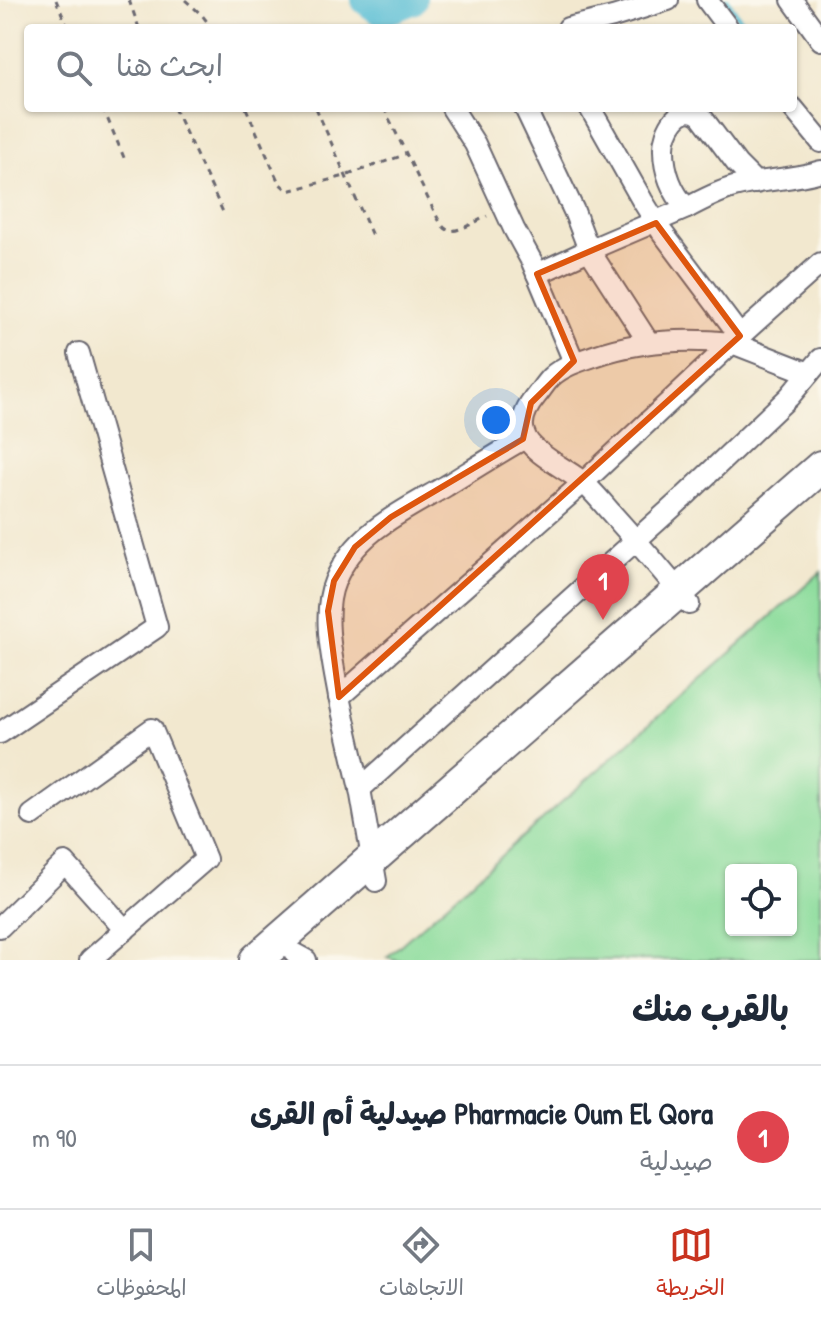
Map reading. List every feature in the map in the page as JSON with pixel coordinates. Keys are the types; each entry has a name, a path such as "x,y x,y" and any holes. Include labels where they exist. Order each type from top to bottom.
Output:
{"main road":[{"path":"256,960 327,912 684,598 802,500 821,467"},
{"path":"296,958 327,912"}],"street":[{"path":"584,24 668,0"},
{"path":"707,0 725,24"},
{"path":"792,0 821,40"},
{"path":"455,112 475,144 537,274 574,362"},
{"path":"527,112 589,250 649,343"},
{"path":"592,112 656,223 736,340"},
{"path":"684,112 670,126 663,150 674,193 687,208"},
{"path":"696,112 756,183"},
{"path":"796,112 821,142"},
{"path":"537,274 656,223 713,194 821,171"},
{"path":"339,697 584,482 821,263"},
{"path":"360,789 636,540 685,496 789,397 815,366 736,340 634,344 574,362 552,377 531,403 523,420 525,438 532,447 584,482 636,540 684,598"},
{"path":"0,733 157,627 79,353"},
{"path":"375,870 332,658 328,611 334,581 355,547 391,517 525,438"},
{"path":"32,815 152,729 206,859 90,960"},
{"path":"0,927 65,863 125,930"}],"path":[{"path":"56,0 66,24"},
{"path":"129,0 138,24"},
{"path":"185,0 209,24"},
{"path":"105,112 125,160"},
{"path":"176,112 223,212"},
{"path":"248,112 276,176 288,191 345,176 407,154"},
{"path":"318,112 373,238"},
{"path":"386,112 441,223 448,231 469,226 504,206"}],"highlighted area":[{"path":"656,223 740,336 339,697 328,611 334,581 355,547 391,517 523,439 531,403 574,361 537,274"}],"green space":[{"path":"821,572 821,960 397,960 387,957"}],"waterway":[{"path":"366,0 382,12 412,0"},
{"path":"727,0 743,24"}],"place":[{"name":"Pharmacie Oum El Qora صيدلية أم القرى","path":"603,620"}]}
